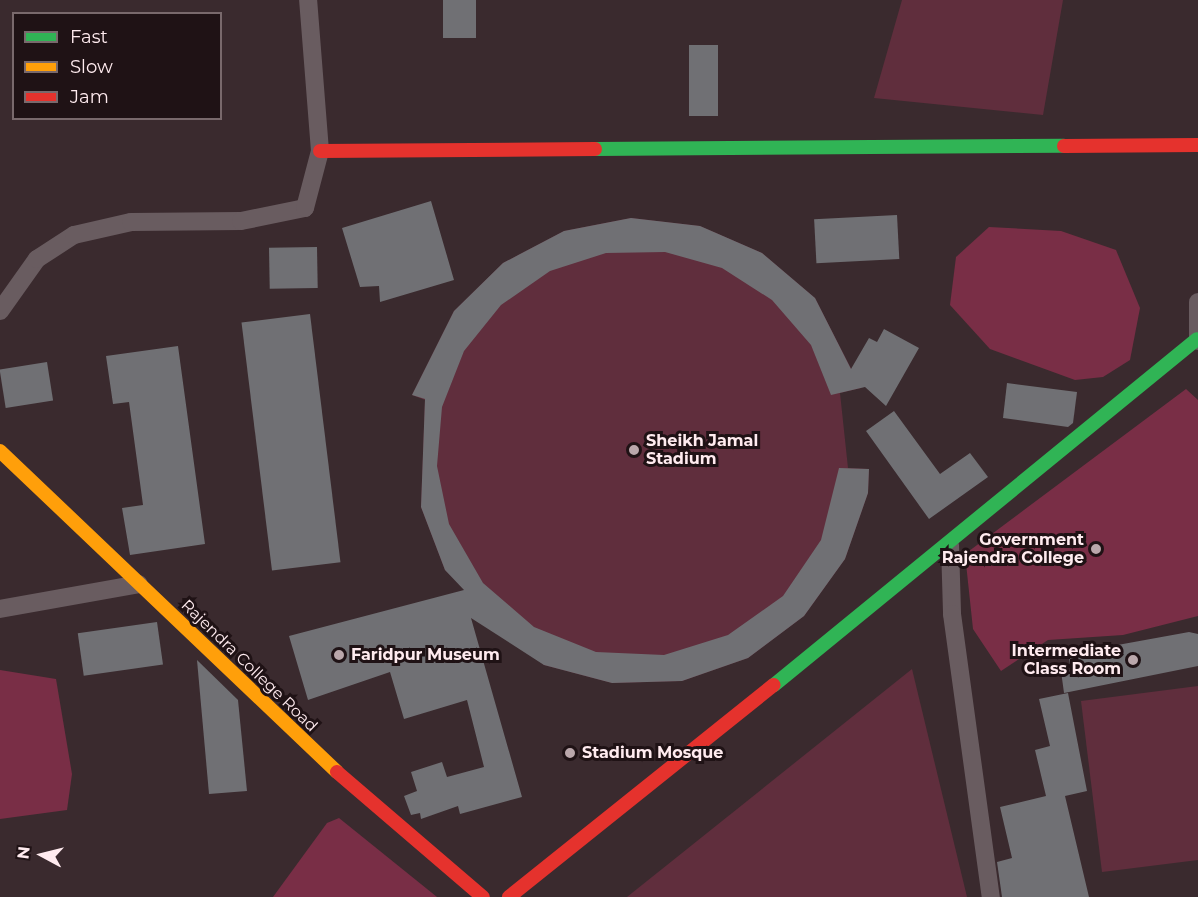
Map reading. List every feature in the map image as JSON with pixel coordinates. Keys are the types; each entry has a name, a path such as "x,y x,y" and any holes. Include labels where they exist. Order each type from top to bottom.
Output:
{"street":[{"path":"0,311 37,259 74,235 131,222 241,221 305,208 320,151 308,0"},
{"path":"320,151 1198,145"},
{"path":"509,897 950,546 1198,340 1198,302"},
{"name":"Rajendra College Road","path":"0,451 313,751 483,897"},
{"path":"950,546 952,614 992,897"},
{"path":"0,609 139,584"}],"shaded area":[{"path":"902,0 1063,0 1043,115 874,98"},
{"name":"Sheikh Jamal Stadium","path":"631,218 700,226 762,253 815,298 861,388 840,393 848,468 869,469 868,493 845,559 804,616 748,658 682,681 612,683 544,665 445,570 421,507 425,400 412,395 454,311 503,263 564,231"},
{"path":"989,227 1061,231 1116,250 1140,308 1130,360 1103,377 1075,380 990,349 950,305 956,257"},
{"path":"1186,389 1198,400 1198,616 1123,635 1048,640 1001,671 973,629 965,554"},
{"path":"912,669 967,897 627,897"},
{"path":"0,670 56,679 72,774 67,810 0,819"},
{"path":"1198,686 1198,860 1102,872 1081,701"},
{"path":"339,818 437,897 273,897 327,823"}],"building":[{"path":"443,0 476,0 476,38 443,38"},
{"path":"689,45 718,45 718,116 689,116"},
{"path":"431,201 454,280 380,302 379,286 360,287 342,228"},
{"path":"897,215 899,259 816,263 814,219"},
{"path":"631,218 700,226 762,253 815,298 851,369 869,338 877,342 884,329 919,348 886,406 865,387 831,395 811,345 772,300 722,268 665,252 606,253 550,271 501,305 464,351 442,407 437,466 449,524 483,583 534,627 596,652 664,655 728,635 783,596 821,540 839,468 869,469 868,493 845,559 804,616 748,658 682,681 612,683 544,665 471,618 522,797 460,814 458,806 421,819 420,813 411,815 404,796 417,791 411,772 442,762 447,777 484,767 467,700 404,719 390,672 308,700 289,636 464,590 445,570 421,507 425,399 412,395 454,311 503,263 564,231"},
{"path":"317,247 318,288 270,289 269,248"},
{"path":"310,314 340,562 272,571 242,322"},
{"path":"178,346 205,544 130,555 122,508 143,505 129,402 113,404 106,356"},
{"path":"47,362 53,401 6,408 0,369"},
{"path":"1007,383 1077,392 1073,423 1068,427 1003,418"},
{"path":"894,411 940,474 970,453 988,477 929,519 866,431"},
{"path":"157,622 163,665 84,676 78,633"},
{"name":"Intermediate Class Room","path":"1189,632 1198,634 1198,666 1064,693 1061,671 1071,670 1068,654"},
{"path":"197,660 238,700 247,791 209,794"},
{"path":"1068,693 1087,791 1065,796 1089,897 1002,897 997,862 1012,858 1000,807 1046,796 1035,750 1050,746 1039,699"}],"traffic: fast":[{"path":"595,149 1064,146"},
{"path":"774,685 1197,339"}],"traffic: slow":[{"path":"0,451 337,772"}],"traffic: jam":[{"path":"1064,146 1198,145"},
{"path":"320,151 595,149"},
{"path":"509,897 774,685"},
{"path":"337,772 483,897"}],"place":[{"name":"Sheikh Jamal Stadium","path":"634,450"},
{"name":"Government Rajendra College","path":"1096,549"},
{"name":"Faridpur Museum","path":"339,655"},
{"name":"Intermediate Class Room","path":"1133,660"},
{"name":"Stadium Mosque","path":"570,753"}]}
